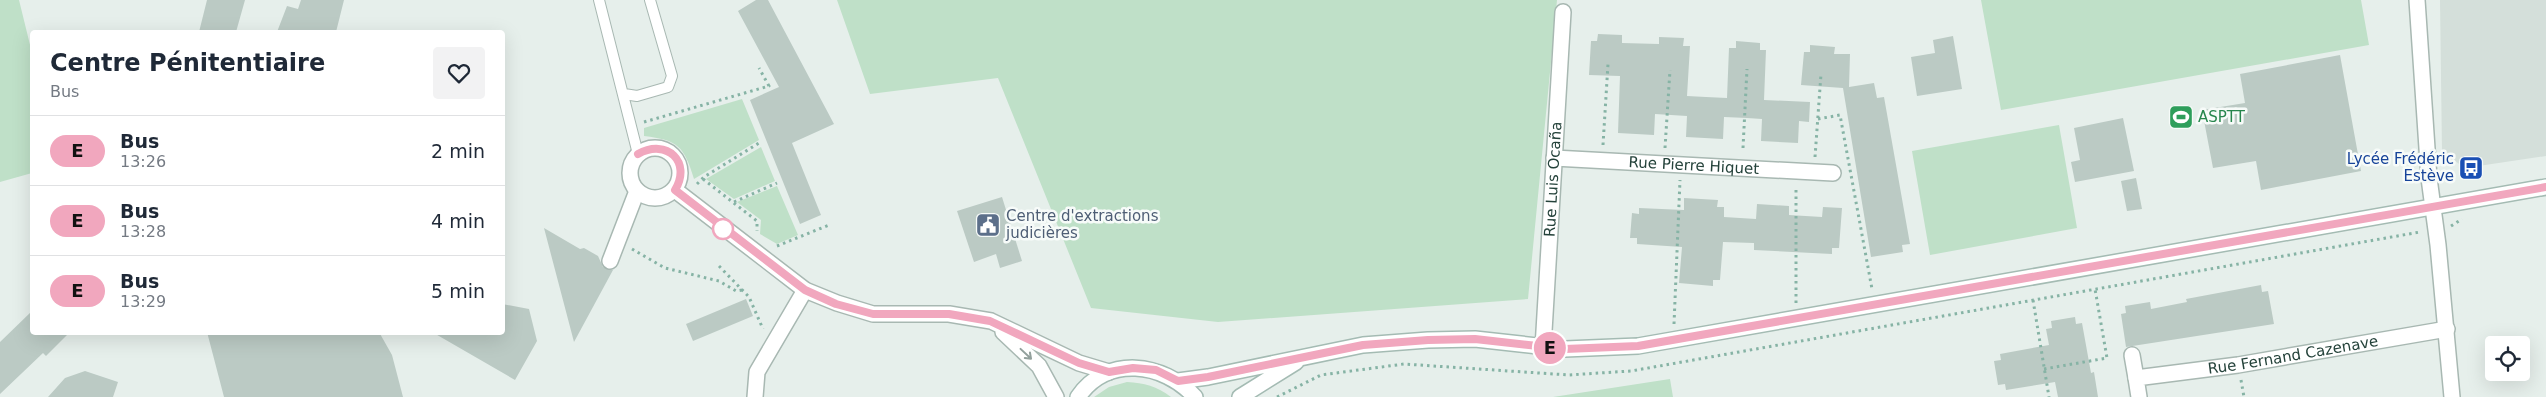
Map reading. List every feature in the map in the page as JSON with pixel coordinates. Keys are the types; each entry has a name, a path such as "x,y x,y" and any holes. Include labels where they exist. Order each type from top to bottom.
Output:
{"street":[{"path":"2417,0 2432,207 2447,330 2452,397"},
{"name":"Rue Luis Ocaña","path":"1543,348 1563,12"},
{"path":"654,148 663,149 677,158 681,175 675,190 668,196 652,199 637,191 630,176 630,168 638,154 654,148"},
{"name":"Rue Pierre Hiquet","path":"1554,158 1833,173"},
{"path":"1178,381 1208,377 1363,345 1428,340 1475,339 1543,348 1603,349 1673,340 2546,187"},
{"path":"675,190 805,290 836,304 873,314 949,314 990,321 1079,363 1109,372"},
{"path":"610,261 637,191"},
{"path":"755,397 757,372 805,290"},
{"path":"990,321 1040,366 1056,397"},
{"name":"Rue Fernand Cazenave","path":"2136,378 2238,365 2447,330"},
{"path":"2132,355 2139,397"},
{"path":"1240,397 1304,356"},
{"path":"1078,397 1084,388 1109,372 1133,368 1156,370 1178,381 1194,397"}],"lane":[{"path":"599,0 638,154"},
{"path":"624,94 637,96 668,87 672,76 650,0"}],"path":[{"path":"1602,160 1608,64"},
{"path":"632,126 769,86 759,68"},
{"path":"1742,148 1747,69"},
{"path":"1664,164 1670,70"},
{"path":"1814,172 1821,74"},
{"path":"1818,119 1840,115 1875,304"},
{"path":"697,184 759,143"},
{"path":"1673,340 1680,173"},
{"path":"703,179 757,221 757,236"},
{"path":"1796,180 1796,318"},
{"path":"733,202 777,183"},
{"path":"770,244 778,246 829,225"},
{"path":"618,240 665,268 719,281 736,291 742,290"},
{"path":"719,266 749,298 771,348"},
{"path":"2044,369 2107,358 2095,289"},
{"path":"2033,300 2049,397"}],"shaded area":[{"path":"2440,0 2546,0 2546,156 2465,168 2442,152"}],"green space":[{"path":"0,0 19,0 30,45 30,174 0,182"},
{"path":"837,0 1557,0 1528,299 1218,322 1091,308 998,78 870,94"},
{"path":"1981,0 2361,0 2369,45 2001,110"},
{"path":"742,99 759,140 694,179 687,159 678,147 665,140 644,136 644,128"},
{"path":"2059,125 2077,228 1930,255 1912,151"},
{"path":"761,147 775,181 734,199 706,179"},
{"path":"777,186 798,235 777,244 760,234 761,220 737,202"},
{"path":"1670,379 1673,397 1553,397"},
{"path":"1127,382 1150,386 1161,390 1171,397 1094,397 1109,387"}],"building":[{"path":"207,0 245,0 237,30 200,30"},
{"path":"301,0 344,0 336,30 278,30 287,6 298,9"},
{"path":"756,0 768,0 834,124 792,143 821,215 800,224 750,100 779,87 738,11"},
{"path":"1598,34 1622,35 1622,43 1659,44 1659,37 1684,38 1683,46 1690,46 1687,96 1727,98 1729,48 1736,48 1736,41 1760,43 1760,50 1766,50 1764,100 1810,102 1809,122 1799,121 1798,143 1761,141 1762,119 1747,118 1724,117 1723,139 1686,137 1687,116 1655,114 1654,135 1618,133 1620,76 1589,75 1591,41 1597,41"},
{"path":"1953,36 1962,89 1917,96 1911,57 1935,53 1933,40"},
{"path":"1810,45 1835,47 1834,54 1850,54 1849,87 1874,83 1877,98 1884,97 1910,244 1902,245 1903,252 1871,257 1843,88 1801,85 1804,52 1810,52"},
{"path":"2340,55 2361,171 2261,190 2256,161 2213,168 2202,110 2245,103 2240,74"},
{"path":"2123,118 2134,171 2075,182 2071,162 2080,160 2074,128"},
{"path":"2136,178 2142,209 2127,211 2121,181"},
{"path":"1002,197 1022,261 1000,268 996,254 974,262 957,211"},
{"path":"1684,198 1718,200 1717,207 1724,207 1724,217 1756,219 1757,204 1789,206 1789,215 1822,217 1823,207 1842,208 1839,248 1832,248 1832,254 1754,250 1754,243 1723,242 1720,280 1713,280 1713,286 1679,283 1682,247 1637,244 1637,238 1630,238 1632,213 1639,214 1639,208 1684,210"},
{"path":"544,228 580,249 584,248 598,256 603,267 613,270 574,342"},
{"path":"2261,285 2262,292 2268,291 2274,324 2126,347 2121,314 2126,313 2125,306 2150,302 2151,309 2187,302 2186,299"},
{"path":"746,299 753,316 693,341 686,324"},
{"path":"505,305 529,309 537,341 515,380 437,335 505,335"},
{"path":"30,313 30,335 67,335 46,356 43,353 0,394 0,342"},
{"path":"2075,317 2076,324 2082,323 2091,373 2094,372 2098,397 2058,397 2055,382 2006,390 2005,384 1998,385 1994,361 2001,360 2000,354 2049,345 2046,329 2052,328 2051,321"},
{"path":"208,335 381,335 392,355 403,397 224,397"},
{"path":"85,371 118,382 113,397 48,397 65,378"}],"bus line":[{"name":"E","path":"638,154 654,148 663,149 677,158 681,175 675,190 752,252 805,290 836,304 873,314 949,314 990,321 1079,363 1109,372 1133,368 1156,370 1178,381 1208,377 1363,345 1428,340 1475,339 1565,349 1603,349 1638,346 2546,187"}],"place":[{"name":"ASPTT","path":"2181,117"},
{"name":"Lycée Frédéric Estève","path":"2471,168"},
{"name":"Centre d'extractions judicières","path":"988,225"}]}
